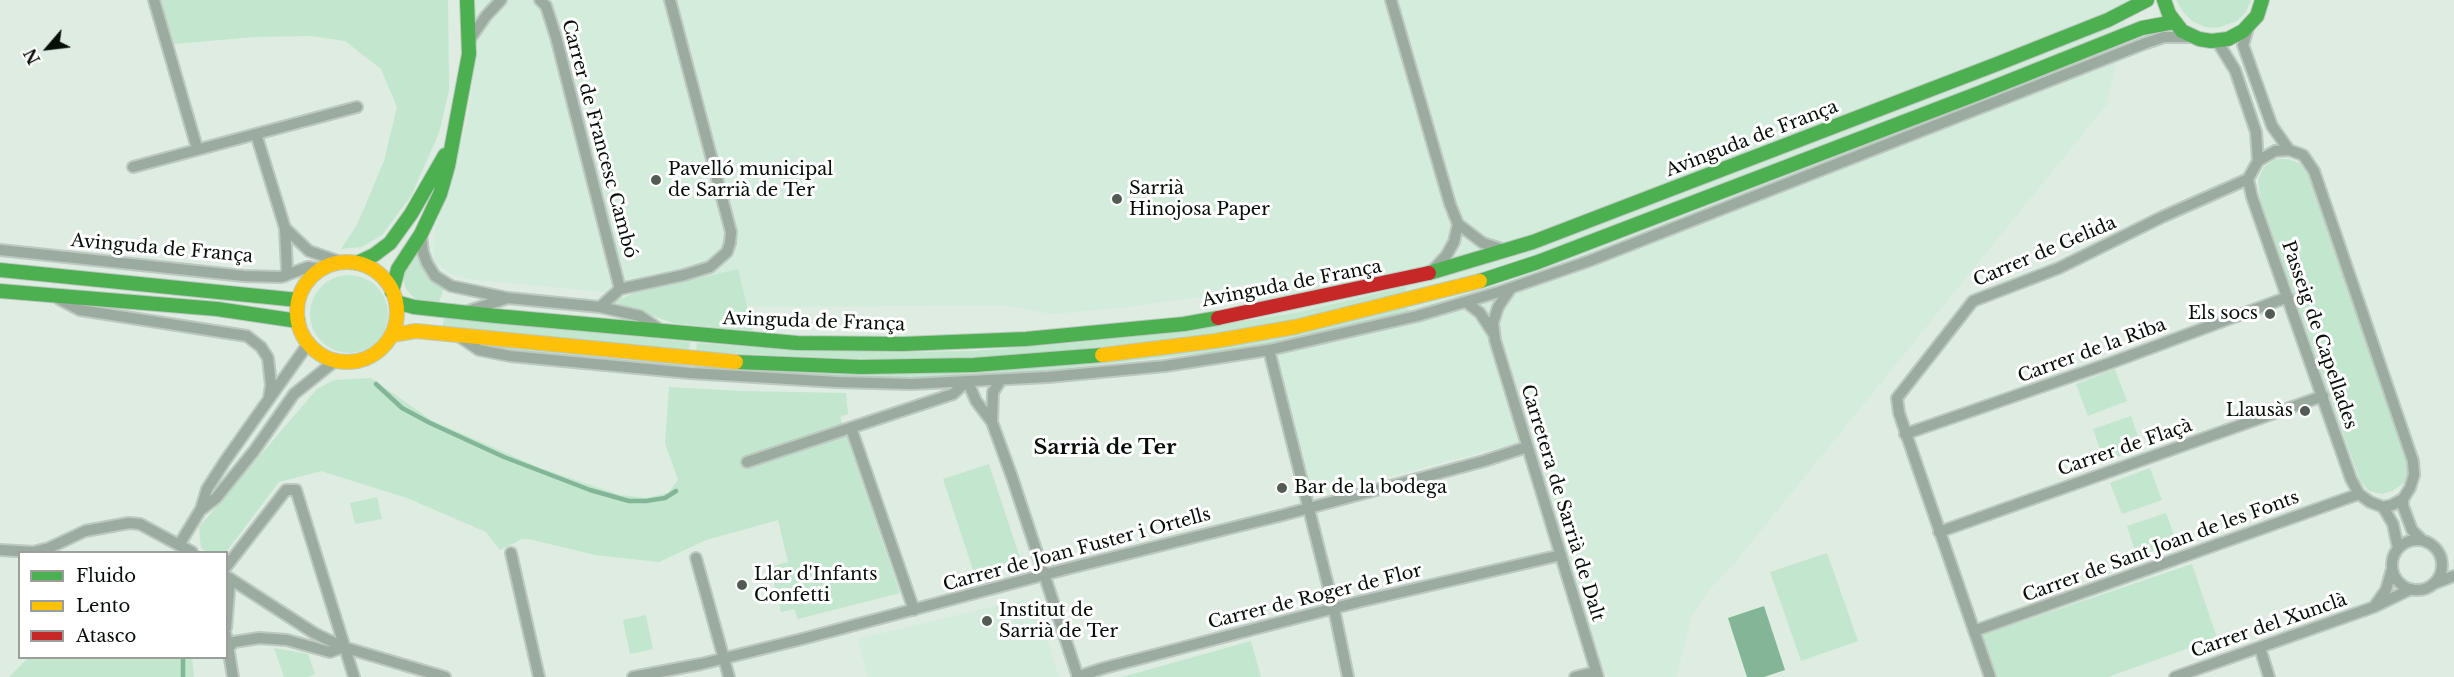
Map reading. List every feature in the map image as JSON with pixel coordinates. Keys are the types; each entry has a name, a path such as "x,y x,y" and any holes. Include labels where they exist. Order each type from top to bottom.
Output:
{"main road":[{"path":"394,297 379,274 357,263 341,262 319,269 306,284 298,300 298,321 308,344 321,355 335,361 352,362 368,358 382,348 392,334 397,319 394,297 398,269 421,234 440,194 448,166 450,147 461,102 470,39 467,0"},
{"name":"Avinguda de França","path":"394,297 414,307 797,343 903,344 1090,334 1184,324 1293,304 1432,272 1504,251 1690,183 1997,64 2108,20 2147,0"},
{"path":"2164,0 2174,22 2193,37 2217,41 2234,37 2248,28 2257,15 2262,0"},
{"path":"392,334 416,331 725,361 861,367 974,365 1066,359 1215,341 1295,327 1476,282 1538,262 1968,98 2142,28 2174,22"},
{"path":"357,263 374,255 390,243 411,214 450,147"},
{"name":"Avinguda de França","path":"0,270 298,300"},
{"path":"0,291 217,309 298,321"}],"street":[{"path":"154,0 197,148"},
{"path":"470,39 501,0"},
{"name":"Carrer de Francesc Cambó","path":"540,0 546,6 556,37 620,289"},
{"path":"600,307 620,289 710,267 720,260 730,243 725,211 670,0"},
{"path":"1391,0 1458,224 1454,242 1446,256 1432,272"},
{"path":"2248,28 2243,45 2272,126 2289,150"},
{"path":"454,334 478,350 510,356 764,379 901,384 1001,380 1165,366 1269,350 1409,318 1511,288 1589,261 2146,43 2164,37 2193,37"},
{"path":"2217,41 2235,70 2256,132 2258,161"},
{"path":"133,166 357,107"},
{"path":"256,134 285,228 287,270 285,276"},
{"path":"2248,179 2258,161 2275,151 2289,150 2303,155 2314,171 2414,461 2413,482 2403,499 2403,506 2412,530 2422,540 2431,544 2440,555 2454,564"},
{"name":"Passeig de Capellades","path":"2248,179 2252,197 2351,479 2359,494"},
{"name":"Carrer de Gelida","path":"1990,677 1905,434 1897,398 1973,301 2060,268 2162,217 2248,179"},
{"path":"1458,224 1483,243 1504,251"},
{"path":"285,228 309,251 341,262"},
{"path":"421,234 423,252 435,276 451,286 508,298 600,307 640,316 664,332"},
{"name":"Avinguda de França","path":"0,250 141,267 244,276 285,276 308,267 319,269"},
{"name":"Carretera de Sarrià de Dalt","path":"1511,288 1498,306 1493,323 1495,339 1596,675"},
{"path":"54,296 80,310 247,336 261,347 268,358 271,385 269,398"},
{"name":"Carrer de la Riba","path":"1905,434 2112,362 2288,297"},
{"path":"462,312 508,298"},
{"name":"Carretera de Sarrià de Dalt","path":"1466,302 1480,314 1495,339"},
{"path":"179,544 201,509 207,489 308,344"},
{"path":"1269,350 1334,609 1348,677"},
{"path":"201,509 216,498 254,451 294,394 335,361"},
{"path":"992,422 993,392 1001,380"},
{"path":"967,382 976,401 992,422 1078,677"},
{"path":"747,462 953,394 967,382"},
{"name":"Carrer de Flaçà","path":"1939,532 2323,396"},
{"path":"851,428 914,610"},
{"name":"Carrer de Joan Fuster i Ortells","path":"633,677 723,659 914,610 1308,508 1484,461 1527,447"},
{"path":"228,564 286,490 296,490 354,677"},
{"path":"2359,494 2370,502 2384,507 2393,524 2398,548"},
{"name":"Carrer de Sant Joan de les Fonts","path":"1974,631 2359,494"},
{"path":"2384,507 2403,499"},
{"path":"37,551 49,548 85,531 129,523 140,524 190,551"},
{"path":"2422,540 2405,543 2398,548 2393,558 2392,569 2397,579 2411,589 2419,590 2454,576"},
{"path":"0,550 18,551"},
{"path":"511,553 539,677"},
{"name":"Carrer de Roger de Flor","path":"1078,677 1104,668 1334,609 1561,555"},
{"path":"2433,584 2441,570 2440,555"},
{"path":"696,558 729,677"},
{"name":"Carrer del Xunclà","path":"2374,607 2386,590 2392,569"},
{"path":"228,578 314,633 343,647 445,677"},
{"name":"Carrer del Xunclà","path":"2176,677 2374,607 2411,589"},
{"path":"228,648 234,642 259,638 287,640 330,652 343,647"},
{"path":"2260,648 2269,677"},
{"path":"228,654 233,677"},
{"path":"1575,677 1596,675"}],"shaded area":[{"path":"161,0 448,0 449,90 439,133 411,196 382,235 362,247 341,249 357,225 384,161 397,107 381,69 345,41 311,36 255,37 174,44"},
{"path":"474,0 2130,0 2107,104 1737,560 1710,589 1692,615 1676,677 1608,677 1601,667 1532,439 1310,497 1252,283 1223,289 1206,296 1129,307 1052,314 1001,305 762,307 468,279 451,274 434,260 434,243 436,222 468,119 476,49"},
{"path":"2176,0 2251,0 2246,12 2237,21 2217,28 2205,27 2192,21"},
{"path":"2276,159 2288,159 2299,163 2310,177 2407,455 2409,471 2404,483 2392,491 2382,494 2369,491 2360,481 2260,199 2258,179 2264,167"},
{"path":"418,249 431,280 444,288 439,302 415,299 406,289 403,279 405,268"},
{"path":"738,269 753,331 673,323 613,302 635,293"},
{"path":"349,275 364,278 377,286 385,299 388,314 385,329 377,342 364,350 349,353 334,350 321,342 313,329 310,314 313,299 321,286 334,278"},
{"path":"1405,287 1407,294 1285,322 1183,338 1033,354 963,358 867,359 696,352 697,343 811,351 912,352 974,351 1074,343 1199,328 1296,313"},
{"path":"1407,307 1409,312 1297,338 1224,351 1032,372 932,377 856,377 695,369 695,365 980,371"},
{"path":"444,318 690,342 689,350 443,326"},
{"path":"479,344 686,364 686,367 510,351"},
{"path":"2115,369 2127,401 2088,416 2076,384"},
{"path":"371,378 431,420 540,468 620,495 647,498 668,493 678,480 665,443 669,387 846,393 848,414 840,417 900,593 798,619 794,609 781,612 770,567 788,562 778,520 706,540 659,562 595,555 529,539 522,539 500,550 486,532 407,498 321,471 279,482 227,551 206,551 201,548 199,527 317,389 334,380"},
{"path":"2131,416 2142,448 2104,461 2093,429"},
{"path":"989,464 1020,558 974,573 943,479"},
{"path":"2150,468 2162,500 2122,514 2110,483"},
{"path":"377,497 382,519 355,524 350,503"},
{"path":"2166,513 2177,543 2137,557 2127,526"},
{"path":"1827,553 1858,641 1801,661 1770,572"},
{"path":"2192,564 2217,638 2108,677 1997,677 1982,635"},
{"name":"Institut de Sarrià de Ter","path":"1024,599 1035,602 1059,677 868,677 858,639"},
{"path":"1764,606 1785,670 1764,677 1747,677 1728,618"},
{"path":"646,615 653,649 630,654 623,620"},
{"path":"1251,641 1261,677 1122,677"},
{"path":"274,648 308,654 315,674 307,677 284,677"},
{"path":"27,659 192,659 194,677 9,677"}],"waterway":[{"path":"376,384 402,408 430,423 504,457 590,490 629,501 665,498 676,491"},
{"path":"183,659 183,677"}],"traffic: fast":[{"path":"392,292 398,269 421,234 440,194 448,166 469,54 467,0"},
{"path":"1429,273 1533,242 1997,64 2108,20 2147,0"},
{"path":"2164,0 2169,14 2182,31 2199,39 2211,41 2228,39 2243,31 2257,16 2262,0"},
{"path":"1480,281 1538,262 2142,28 2174,22"},
{"path":"357,263 374,255 390,243 411,214 445,155"},
{"path":"0,270 298,300"},
{"path":"0,291 217,309 298,321"},
{"path":"396,302 414,307 496,316 797,343 903,344 1026,339 1184,324 1218,318"},
{"path":"736,362 861,367 974,365 1102,355"}],"traffic: slow":[{"path":"347,262 375,270 389,284 397,312 389,340 375,354 347,362 319,354 305,340 297,312 305,284 319,270 347,262"},
{"path":"1102,355 1215,341 1295,327 1480,281"},
{"path":"392,335 416,331 736,362"}],"traffic: jam":[{"path":"1218,318 1429,273"}],"place":[{"name":"Pavelló municipal de Sarrià de Ter","path":"656,180"},
{"name":"Sarrià Hinojosa Paper","path":"1117,199"},
{"name":"Els socs","path":"2270,314"},
{"name":"Llausàs","path":"2305,411"},
{"name":"Bar de la bodega","path":"1282,488"},
{"name":"Llar d'Infants Confetti","path":"742,585"},
{"name":"Institut de Sarrià de Ter","path":"987,621"}],"district":[{"name":"Sarrià de Ter","path":"1105,448"}]}
